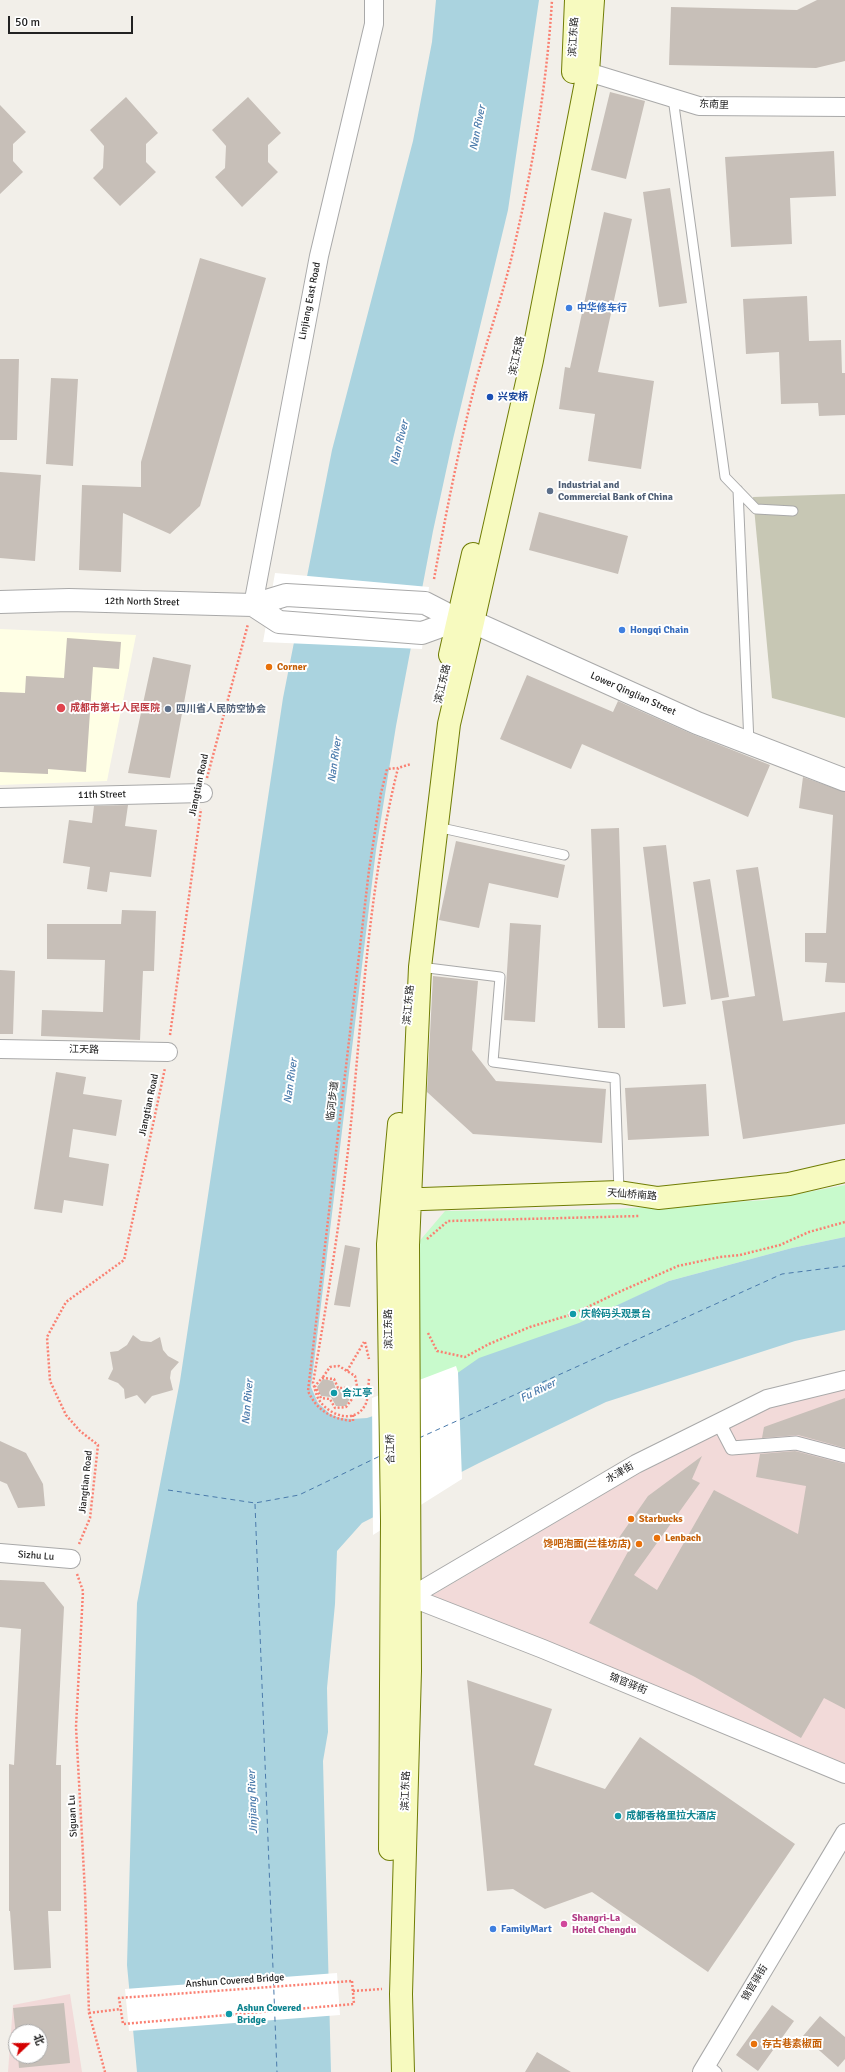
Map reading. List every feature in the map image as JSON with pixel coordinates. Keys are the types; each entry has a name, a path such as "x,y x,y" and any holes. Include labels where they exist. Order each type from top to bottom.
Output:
{"main road":[{"name":"滨江东路","path":"401,1200 420,967 435,827 449,724 466,621 573,71 576,0"},
{"name":"滨江东路","path":"390,1373 433,728 466,621 532,360 588,72 593,0"},
{"name":"天仙桥南路","path":"401,1200 619,1192 658,1198 789,1184 845,1171"},
{"name":"合江桥","path":"390,1373 401,1516"},
{"name":"滨江东路","path":"401,1516 410,1598 401,1994 403,2072"},
{"name":"滨江东路","path":"389,2072 389,1988 401,1516"}],"street":[{"name":"Linjiang East Road","path":"253,605 318,256 374,24 374,0"},
{"name":"东南里","path":"588,72 699,106 845,107"},
{"name":"Lower Qinglian Street","path":"253,605 286,595 425,603 698,723 845,780"},
{"name":"12th North Street","path":"0,602 69,600 253,605"},
{"path":"253,605 279,622 422,632 466,621"},
{"name":"11th Street","path":"0,798 204,793"},
{"name":"江天路","path":"0,1049 168,1052"},
{"name":"水津街","path":"410,1598 636,1464 767,1400 845,1380"},
{"path":"719,1423 732,1448 796,1444 845,1456"},
{"name":"Sizhu Lu","path":"0,1553 71,1559"},
{"name":"锦官驿街","path":"410,1598 543,1649 845,1774"},
{"name":"锦官驿街","path":"708,2069 845,1833"}],"lane":[{"path":"672,98 725,477 756,509 793,511"},
{"path":"738,490 749,743"},
{"path":"435,827 564,855"},
{"path":"420,967 500,977 493,1062 615,1078 619,1192"}],"path":[{"path":"434,579 448,506 476,381 516,241 535,141 549,43 552,0"},
{"name":"Jiangtian Road","path":"71,1559 90,1518 98,1445 80,1431 66,1416 50,1381 47,1337 66,1302 124,1260 168,1052 204,793 253,605"},
{"path":"390,1373 359,1413 353,1415 338,1416 329,1410 319,1400 313,1383 337,1240 351,1123 364,977 388,808 398,768 411,764"},
{"name":"临河步道","path":"353,1415 353,1421 338,1419 327,1414 312,1400 308,1391 369,870 381,793 387,769 398,768"},
{"path":"426,1329 437,1351 465,1357 489,1344 530,1327 573,1314 678,1266 720,1257 740,1255 780,1245 809,1232 845,1222"},
{"path":"347,1371 365,1342 371,1365"},
{"path":"339,1366 347,1371 355,1376 357,1386 346,1408 335,1408 330,1399 321,1398 316,1386 330,1367 339,1366"},
{"path":"322,1378 334,1379 338,1388 348,1388 352,1398"},
{"name":"Siguan Lu","path":"71,1559 82,1591 76,1727 85,1892 88,2013 105,2072"},
{"name":"Anshun Covered Bridge","path":"120,2009 119,1998 352,1981 353,1991"},
{"path":"88,2013 120,2009 122,2024 139,2023 354,2004 353,1991 389,1988"}],"shaded area":[{"path":"845,494 845,718 772,698 753,497"},
{"name":"成都市第七人民医院","path":"0,629 136,635 107,781 0,785"},
{"path":"845,1389 845,1766 428,1598 638,1474 774,1406"},
{"path":"70,1994 82,2072 8,2072 9,2064 48,2064 48,2024 12,2024 13,2005"}],"green space":[{"path":"845,1185 845,1237 792,1248 669,1281 416,1402 411,1251 445,1211 614,1209 766,1200"}],"water":[{"path":"436,0 539,0 508,210 453,439 433,531 396,726 376,850 311,1387 318,1403 330,1414 339,1418 367,1418 416,1402 479,1358 579,1323 669,1281 792,1248 845,1237 845,1330 795,1341 606,1402 479,1463 362,1523 337,1551 335,1604 327,1688 328,1732 323,1761 331,2072 137,2072 127,1965 137,1603 180,1381 283,698 332,450 413,141 432,42"}],"pier":[{"path":"275,573 429,587 422,649 263,642"},
{"path":"456,1366 458,1372 462,1479 373,1535 372,1398"},
{"path":"337,1973 340,2015 129,2031 125,1989"}],"building":[{"path":"817,0 845,0 845,61 816,68 669,65 671,7 797,10"},
{"path":"610,92 645,101 626,179 591,170"},
{"path":"126,97 158,133 146,144 146,162 156,172 120,206 93,178 103,168 104,146 90,130"},
{"path":"248,97 281,133 268,145 268,162 278,172 242,207 215,177 225,168 226,146 212,130"},
{"path":"0,105 26,132 13,144 13,161 23,172 0,194"},
{"path":"834,151 836,196 790,198 792,244 731,247 725,157"},
{"path":"670,188 687,303 659,307 643,192"},
{"path":"604,212 632,219 598,372 654,381 641,469 588,461 595,414 559,409 565,367 570,368"},
{"path":"200,258 266,278 200,506 170,534 123,513 121,572 79,570 82,485 141,487 141,462"},
{"path":"807,296 809,341 841,340 842,373 845,373 845,415 819,416 818,403 781,404 779,352 746,354 743,299"},
{"path":"0,359 19,359 17,440 0,440"},
{"path":"51,378 78,379 73,466 46,464"},
{"path":"0,472 41,475 35,561 0,558"},
{"path":"539,512 628,536 618,574 529,550"},
{"path":"67,638 121,642 119,669 93,667 86,772 48,769 48,774 0,772 0,692 25,693 26,676 64,678"},
{"path":"153,657 191,665 170,778 128,773"},
{"path":"527,675 613,712 618,701 692,734 770,765 748,817 582,744 571,769 500,739"},
{"path":"803,777 845,792 845,983 825,982 827,963 805,962 805,933 826,933 833,815 799,808"},
{"path":"128,805 125,826 157,830 151,877 110,872 107,892 87,889 90,867 63,863 69,820 92,823 94,806"},
{"path":"619,828 625,1028 598,1028 591,829"},
{"path":"456,841 565,865 558,898 489,883 479,928 439,920"},
{"path":"666,845 686,1004 663,1007 643,847"},
{"path":"758,867 783,1021 845,1012 845,1124 743,1139 722,1001 755,996 736,870"},
{"path":"710,879 729,997 711,1000 693,882"},
{"path":"122,910 156,911 154,971 143,971 140,1040 41,1036 42,1010 103,1012 105,960 47,959 47,924 121,924"},
{"path":"510,923 541,925 535,1022 504,1020"},
{"path":"0,970 15,971 13,1034 0,1034"},
{"path":"433,976 478,981 472,1050 496,1081 606,1089 602,1143 473,1134 427,1092"},
{"path":"56,1072 86,1077 83,1094 122,1100 116,1136 73,1129 69,1157 109,1164 103,1206 64,1200 62,1213 34,1209"},
{"path":"706,1084 709,1136 628,1140 625,1088"},
{"path":"345,1245 360,1248 350,1307 334,1305"},
{"path":"133,1335 141,1341 151,1342 160,1337 163,1350 168,1356 179,1362 171,1371 170,1378 173,1390 152,1396 145,1404 137,1395 125,1399 124,1389 118,1383 108,1379 113,1369 110,1352 118,1351 127,1345"},
{"name":"合江亭","path":"323,1379 333,1381 336,1389 346,1390 350,1398 346,1406 336,1406 331,1397 321,1396 317,1387"},
{"path":"845,1398 845,1448 798,1435 762,1438 764,1427"},
{"path":"0,1441 26,1453 43,1484 45,1506 18,1508 7,1484 0,1481"},
{"path":"795,1451 845,1464 845,1709 824,1698 801,1738 695,1677 589,1623 630,1548 618,1539 648,1496 702,1456 692,1479 700,1483 634,1575 657,1590 714,1490 798,1534 806,1486 756,1477 760,1454"},
{"path":"0,1580 44,1582 64,1607 56,1765 61,1765 61,1911 48,1911 51,1968 14,1970 9,1911 9,1764 14,1765 21,1629 0,1627"},
{"name":"成都香格里拉大酒店","path":"467,1680 552,1709 534,1765 605,1789 640,1737 795,1844 708,1972 592,1892 545,1909 513,1889 487,1891"},
{"path":"64,2003 70,2063 19,2068 19,2064 48,2064 48,2024 15,2024 13,2008"},
{"path":"772,2005 794,2021 758,2071 736,2055"},
{"path":"820,2016 845,2037 845,2059 838,2067 803,2036"},
{"path":"537,2052 571,2072 525,2072"}],"ferry route":[{"path":"419,1438 782,1274 845,1266"},
{"path":"168,1490 255,1503 299,1495 380,1456"},
{"path":"255,1504 277,2072"}],"place":[{"name":"中华修车行","path":"569,308"},
{"name":"兴安桥","path":"490,397"},
{"name":"Industrial and Commercial Bank of China","path":"550,491"},
{"name":"Hongqi Chain","path":"622,630"},
{"name":"Corner","path":"269,667"},
{"name":"成都市第七人民医院","path":"61,708"},
{"name":"四川省人民防空协会","path":"168,709"},
{"name":"庆龄码头观景台","path":"573,1314"},
{"name":"合江亭","path":"334,1393"},
{"name":"Starbucks","path":"631,1519"},
{"name":"Lenbach","path":"657,1538"},
{"name":"馋吧泡面(兰桂坊店)","path":"639,1544"},
{"name":"成都香格里拉大酒店","path":"618,1816"},
{"name":"Shangri-La Hotel Chengdu","path":"564,1924"},
{"name":"FamilyMart","path":"493,1929"},
{"name":"Ashun Covered Bridge","path":"229,2014"},
{"name":"存古巷素椒面","path":"754,2044"}],"water label":[{"name":"Nan River","path":"478,128"},
{"name":"Nan River","path":"400,443"},
{"name":"Nan River","path":"335,760"},
{"name":"Nan River","path":"291,1081"},
{"name":"Fu River","path":"538,1391"},
{"name":"Nan River","path":"248,1402"},
{"name":"Jinjiang River","path":"253,1802"}]}
